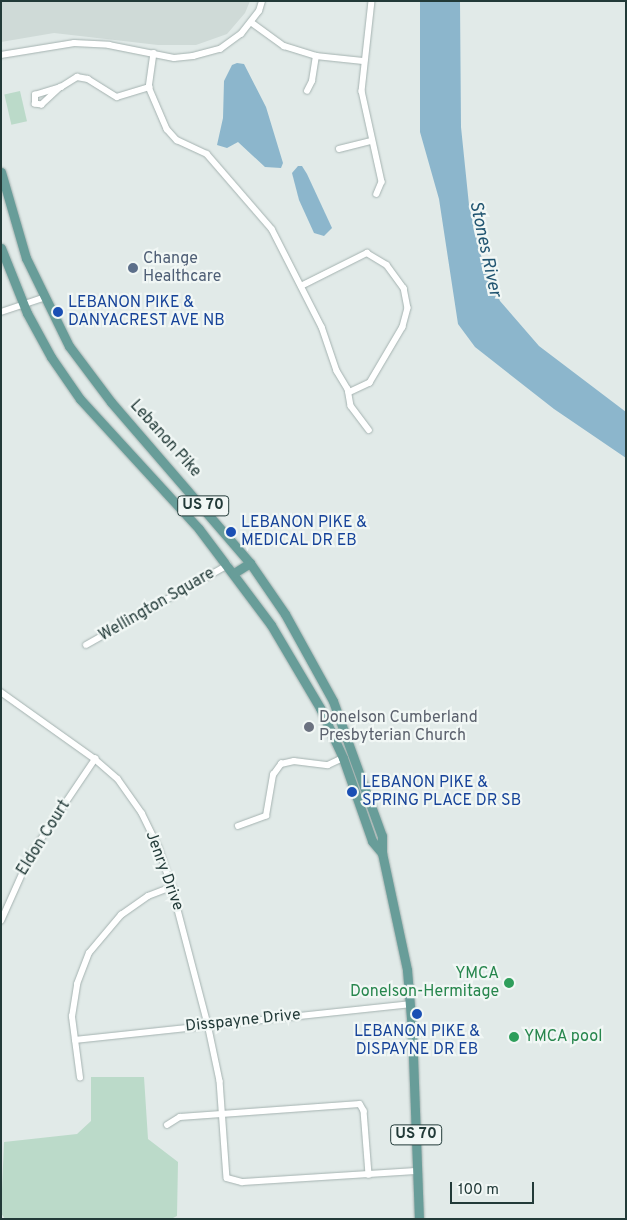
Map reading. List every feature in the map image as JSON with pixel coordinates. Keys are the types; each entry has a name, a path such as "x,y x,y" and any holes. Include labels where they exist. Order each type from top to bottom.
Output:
{"main road":[{"name":"Lebanon Pike","path":"1,172 26,258 43,298 69,346 98,385 250,563 285,614 322,682 370,795 382,836 382,854 411,1004 419,1219"},
{"name":"Lebanon Pike","path":"1,248 23,304 51,357 80,399 228,565 271,625 309,689 343,758 372,841 382,854"},
{"path":"234,573 250,563"},
{"path":"309,689 322,682"}],"street":[{"path":"1,55 74,43 154,53 174,58 220,49 252,22 262,1"},
{"path":"372,1 363,61 362,91 382,182 377,194"},
{"path":"252,22 284,46 316,56 363,61"},
{"path":"154,53 149,86 156,109 172,136 207,154 272,229 301,286 349,392 354,413 369,430"},
{"path":"307,91 312,81 316,56"},
{"path":"61,87 80,77 117,97 149,86"},
{"path":"340,149 372,141"},
{"path":"301,286 367,253 387,264 404,288 408,308 403,328 370,383 349,392"},
{"path":"1,312 43,298"},
{"name":"Wellington Square","path":"86,645 228,565"},
{"name":"Jenry Drive","path":"2,694 96,759 126,789 142,814 159,848 172,887 208,1024 220,1081 224,1170 227,1178 233,1181 369,1175"},
{"path":"238,826 266,816 273,775 281,764 294,761 328,765 343,758"},
{"name":"Eldon Court","path":"1,921 31,854 96,759"},
{"path":"80,1078 74,1040 75,992 94,946 109,926 127,910 172,887"},
{"name":"Disspayne Drive","path":"74,1040 208,1024 411,1004"},
{"path":"167,1125 180,1117 360,1104 369,1175 417,1171"}],"shaded area":[{"path":"1,1 250,1 245,13 227,34 196,45 158,45 54,33 1,42"}],"green space":[{"path":"20,91 27,121 11,125 4,95"},
{"path":"91,1077 144,1077 148,1139 178,1162 177,1216 171,1219 5,1219 1,1213 4,1142 77,1134 91,1121"}],"water":[{"path":"420,1 460,1 461,127 469,205 480,253 500,301 539,346 626,412 626,458 554,409 475,347 458,324 439,199 420,132"},
{"path":"237,63 244,64 266,107 283,163 281,168 265,167 238,142 227,148 217,145 223,118 224,81 232,65"},
{"path":"298,166 302,166 307,174 332,228 324,236 314,233 299,200 292,173"}],"place":[{"name":"Change Healthcare","path":"133,268"},
{"name":"LEBANON PIKE & DANYACREST AVE NB","path":"58,312"},
{"name":"LEBANON PIKE & MEDICAL DR EB","path":"231,532"},
{"name":"Donelson Cumberland Presbyterian Church","path":"309,727"},
{"name":"LEBANON PIKE & SPRING PLACE DR SB","path":"352,792"},
{"name":"YMCA Donelson-Hermitage","path":"509,983"},
{"name":"LEBANON PIKE & DISPAYNE DR EB","path":"417,1014"},
{"name":"YMCA pool","path":"514,1037"}],"water label":[{"name":"Stones River","path":"484,249"}]}
